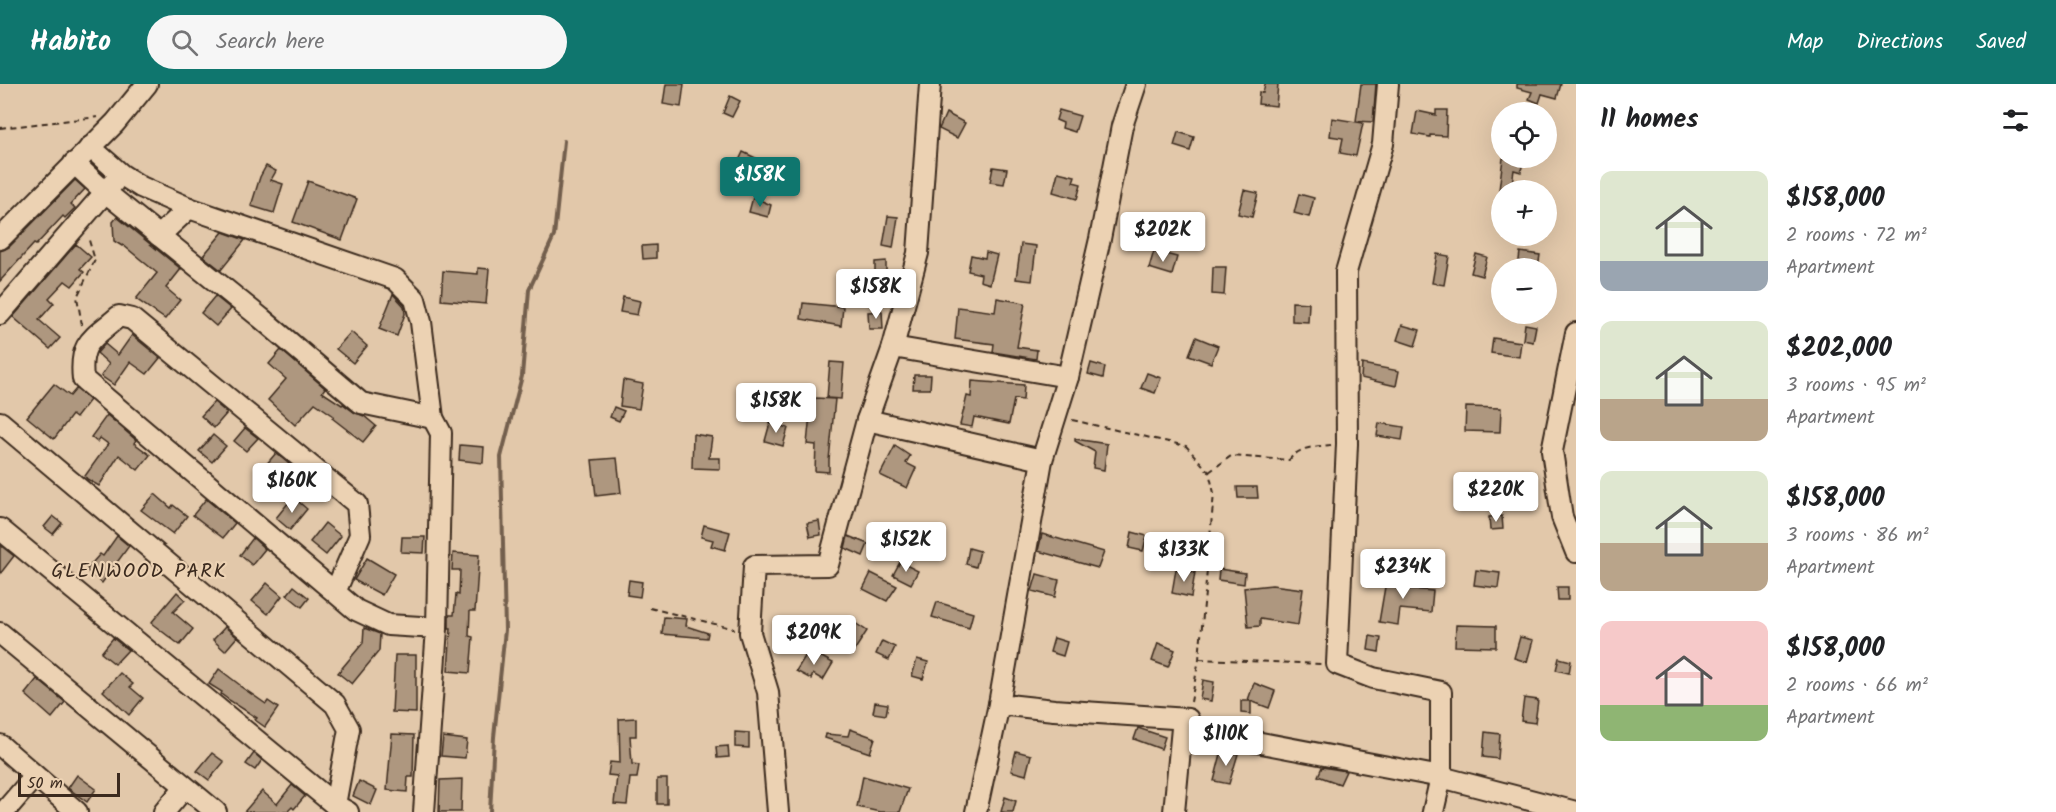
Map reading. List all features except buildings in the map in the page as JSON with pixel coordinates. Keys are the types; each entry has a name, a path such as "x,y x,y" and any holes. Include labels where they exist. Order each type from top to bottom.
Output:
{"street":[{"path":"0,239 115,123 147,84"},
{"path":"778,812 768,692 750,633 754,566 828,565 867,420 892,348 918,253 930,84"},
{"path":"976,812 999,704 1042,460 1068,377 1100,239 1122,126 1136,84"},
{"path":"1388,84 1383,144 1346,272 1347,444 1337,664 1373,678 1441,692 1441,777 1433,812"},
{"path":"90,147 122,175 141,187 189,208 395,279 415,298 421,322 433,418 441,433 437,628 424,812"},
{"path":"74,163 104,191 261,318 361,403 433,418"},
{"path":"0,314 104,191 122,175"},
{"path":"159,236 189,208"},
{"path":"336,590 360,535 357,504 132,319 119,316 86,345 81,363 83,379 336,590 356,610 387,625 437,628"},
{"path":"1576,333 1552,450 1562,517 1576,552"},
{"path":"892,348 1068,377"},
{"path":"867,420 1042,460"},
{"path":"0,423 335,704 349,729 341,808"},
{"path":"0,529 341,808"},
{"path":"0,633 216,812"},
{"path":"999,704 1185,724 1441,777 1576,812"},
{"path":"1174,812 1185,724"},
{"path":"0,745 77,812"},
{"path":"4,812 35,776"},
{"path":"164,812 185,787"}],"path":[{"path":"0,128 96,116 115,123"},
{"path":"86,213 86,233 94,260 77,297 86,345"},
{"path":"1057,417 1186,446 1209,472 1214,493 1199,659 1185,724"},
{"path":"1209,472 1231,456 1289,460 1296,452 1310,447 1347,444"},
{"path":"650,608 750,633"},
{"path":"1199,659 1337,664"}],"waterway":[{"path":"490,812 494,737 505,630 501,457 522,376 529,290 554,236 564,141"}],"district":[{"name":"GLENWOOD PARK","path":"139,572"}]}
